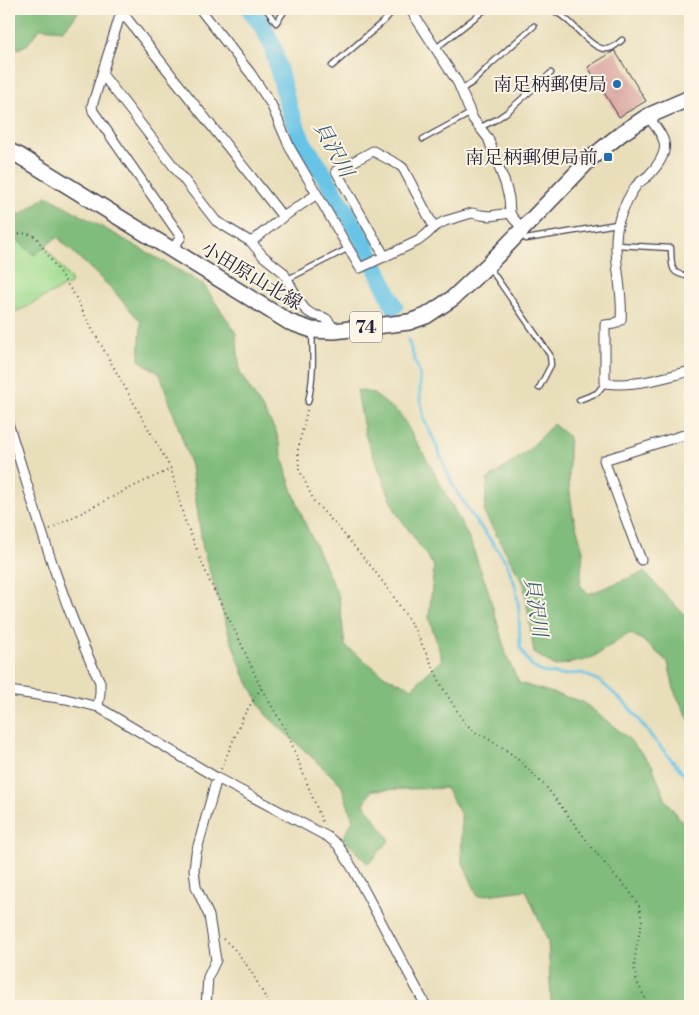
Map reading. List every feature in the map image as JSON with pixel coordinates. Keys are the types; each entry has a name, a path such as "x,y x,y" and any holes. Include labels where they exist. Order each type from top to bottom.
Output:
{"main road":[{"name":"小田原山北線","path":"9,151 289,322 312,330 334,331 409,322 426,316 453,298 488,265 590,158 648,116 690,98"}],"street":[{"path":"200,9 251,74 271,104 290,148 360,268 418,241 434,227 445,221 472,212 490,216 510,213"},
{"path":"410,9 458,83 473,119 488,138 509,198 510,213 521,230"},
{"path":"122,10 283,217"},
{"path":"122,10 92,106 93,111 181,237 172,250"},
{"path":"102,74 216,221 252,242 264,256 284,272 308,312 326,318 334,331"},
{"path":"648,116 664,142 664,152 652,171 636,185 619,223 616,253 621,289 622,315 621,320 614,324 606,325 605,383 642,382 690,371"},
{"path":"384,256 336,171 373,151 399,164 403,168 434,227"},
{"path":"252,242 283,217 317,194"},
{"path":"9,426 71,618 100,682 98,707"},
{"path":"641,560 604,460 690,433"},
{"path":"9,690 66,699 98,707 217,778 328,837 338,846 353,870 426,1006"},
{"path":"206,1006 208,977 216,960 209,916 196,887 194,869 196,853 217,778"}],"lane":[{"path":"266,9 276,23 286,9"},
{"path":"332,66 385,20 394,9"},
{"path":"436,48 486,9"},
{"path":"551,9 566,19 597,46 606,49 612,48 622,40"},
{"path":"461,90 473,82 534,26"},
{"path":"480,128 507,112 551,73"},
{"path":"423,139 471,113"},
{"path":"521,230 526,239 619,223"},
{"path":"617,245 671,248 672,267 675,272 680,276 690,276"},
{"path":"288,279 348,248"},
{"path":"488,265 550,355 551,365 539,388"},
{"path":"308,402 314,369 312,330"},
{"path":"579,400 597,393 605,383"}],"path":[{"path":"9,236 30,233 36,237 75,296 91,328 171,469 184,518 210,582 261,688 287,732 328,837"},
{"path":"308,402 298,449 299,469 314,501 374,570 396,600 415,630 444,690 464,722 476,733 509,752 548,789 613,874 628,889 639,906 642,920 634,969 637,982 648,1006"},
{"path":"42,533 171,469"},
{"path":"217,778 244,715 261,688"},
{"path":"212,931 228,943 246,963 270,1006"}],"green space":[{"path":"13,9 80,9 63,30 40,28 28,44 16,50 9,24"},
{"path":"47,196 203,284 236,333 240,373 276,431 288,478 304,521 339,597 345,646 385,676 412,688 442,659 429,618 434,566 396,512 365,434 357,390 372,393 400,414 433,470 469,538 488,590 507,657 519,683 583,702 627,737 652,765 666,801 690,831 690,1006 553,1006 551,1001 548,941 526,890 478,896 462,861 461,815 446,788 372,790 364,804 390,840 368,864 343,838 353,820 341,784 266,715 244,675 231,640 203,549 191,466 181,435 160,374 139,360 141,322 110,287 57,237 34,255 9,232 9,208 19,216"},
{"path":"9,202 71,280 70,284 29,306 9,314"},
{"path":"553,424 569,437 569,485 573,515 583,551 580,585 589,594 644,572 690,621 690,721 675,693 668,662 642,640 630,633 590,659 555,666 534,653 524,584 484,513 488,479 528,451"}],"building":[{"name":"南足柄郵便局","path":"614,51 646,101 619,117 588,67"}],"waterway":[{"name":"貝沢川","path":"250,9 263,26 272,45 289,109 302,141 365,244 394,306"},
{"name":"貝沢川","path":"408,340 420,375 420,397 424,419 453,486 506,561 516,588 519,610 520,647 526,658 533,667 542,672 561,675 582,673 601,682 628,706 690,781"}],"place":[{"name":"南足柄郵便局","path":"617,84"},
{"name":"南足柄郵便局前","path":"608,157"}]}
